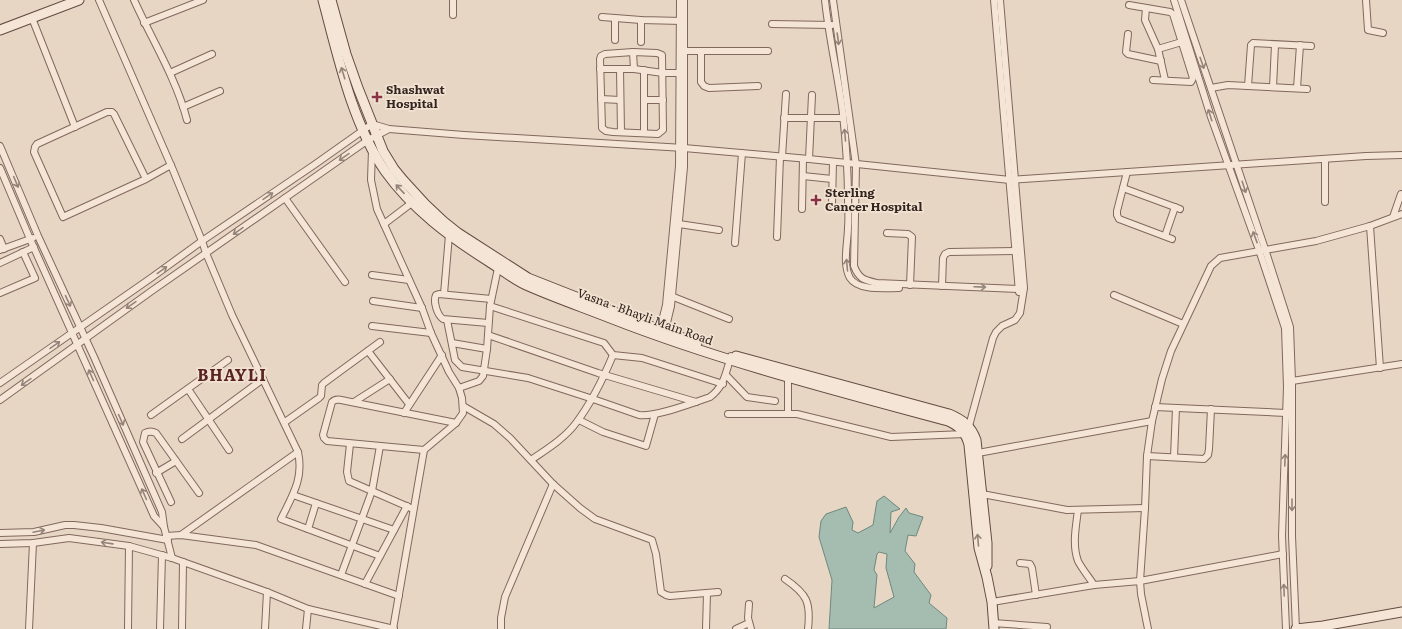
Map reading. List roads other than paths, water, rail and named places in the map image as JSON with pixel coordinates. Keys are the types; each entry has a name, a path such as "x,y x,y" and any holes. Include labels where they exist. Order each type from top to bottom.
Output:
{"main road":[{"path":"0,24 62,0"},
{"path":"0,30 79,0"},
{"name":"Vasna - Bhayli Main Road","path":"323,0 344,77 370,145 385,171 398,187 435,224 498,268 525,284 661,334 788,378 948,421 967,430"},
{"name":"Vasna - Bhayli Main Road","path":"331,0 348,61 376,135 390,163 425,204 458,233 528,278 661,334"},
{"name":"Vasna - Bhayli Main Road","path":"731,358 960,418 967,430 976,440 987,543 987,577"},
{"name":"Vasna - Bhayli Main Road","path":"967,430 979,548 992,602 993,626"},
{"path":"1296,629 1402,612"},
{"path":"1335,629 1402,617"}],"street":[{"path":"99,0 171,165 206,253 243,339 285,422 298,452 301,463 298,484 281,519 380,556"},
{"path":"134,0 144,23 170,73 187,120"},
{"path":"144,23 203,0"},
{"path":"453,0 453,15"},
{"path":"661,334 666,305 681,148 682,21 680,0"},
{"path":"682,21 684,0"},
{"path":"825,0 843,118 848,164 848,226 846,261 848,273 851,279 857,284 868,287 956,286"},
{"path":"833,0 856,165 854,266 856,272 860,278 877,283 1018,289"},
{"path":"728,414 797,414 891,437 967,430 993,338 1002,326 1015,320 1020,313 1024,288 994,0"},
{"path":"1000,0 1013,180 1015,251 1018,289 1021,303"},
{"path":"1153,80 1193,81 1174,0"},
{"path":"1181,0 1237,165 1285,328 1287,387 1282,536 1286,629"},
{"path":"1366,0 1368,30 1383,33"},
{"path":"1129,5 1170,12 1173,14 1290,327 1292,381 1292,536 1296,629"},
{"path":"1146,8 1145,20 1158,49 1165,80"},
{"path":"602,17 682,21"},
{"path":"32,18 75,127"},
{"path":"614,40 615,18"},
{"path":"641,20 641,42"},
{"path":"772,24 836,25"},
{"path":"1128,34 1126,52 1128,54 1161,61"},
{"path":"1158,49 1194,39"},
{"path":"1248,86 1251,45 1253,43 1311,46"},
{"path":"1273,87 1276,45"},
{"path":"1298,88 1300,45"},
{"path":"682,52 768,51"},
{"path":"633,52 634,69"},
{"path":"633,52 661,54 663,73 663,130 658,134 606,131 602,128 600,59 605,54 633,52"},
{"path":"701,52 701,82 704,86 709,88 758,86"},
{"path":"170,73 212,54"},
{"path":"600,69 634,69 663,73 682,73"},
{"path":"620,69 621,132"},
{"path":"644,70 644,133"},
{"path":"1211,88 1228,85 1307,89"},
{"path":"183,107 220,91"},
{"path":"777,237 786,94"},
{"path":"802,209 803,176 811,118 812,95"},
{"path":"601,99 620,100"},
{"path":"644,100 663,100"},
{"path":"146,179 112,112 108,112 34,147 34,152 63,217 146,179 171,165"},
{"path":"784,118 843,118"},
{"path":"0,383 202,241 314,166 372,124 389,129 471,136 681,148 1013,180 1402,155"},
{"path":"0,400 78,345 110,320 206,253 285,198 370,145 376,135 389,129"},
{"path":"0,544 33,543 74,538 129,546 172,558 267,592 308,609 394,629 424,450 456,424 463,412 463,406 459,388 449,372 431,333 422,308 377,209 371,180 370,145"},
{"path":"0,146 38,236 162,512 164,527 172,558"},
{"path":"661,334 672,296 684,167 681,148"},
{"path":"735,244 742,153"},
{"path":"1325,159 1325,202"},
{"path":"832,204 833,162"},
{"path":"0,170 154,516 164,527"},
{"path":"1127,172 1117,211 1119,219 1172,239"},
{"path":"803,176 832,179"},
{"path":"1123,188 1178,208 1165,236"},
{"path":"1393,217 1402,195"},
{"path":"285,198 345,282"},
{"path":"384,224 413,202"},
{"path":"1148,629 1141,594 1140,580 1146,508 1147,456 1152,421 1171,351 1211,266 1220,258 1316,241 1370,226 1402,214"},
{"path":"678,224 719,230"},
{"path":"1370,226 1380,368"},
{"path":"887,233 908,234 912,236 910,285"},
{"path":"444,294 449,235"},
{"path":"0,239 2,250 38,236"},
{"path":"0,263 34,247"},
{"path":"942,286 942,258 949,252 1015,251"},
{"path":"0,292 34,278 23,252"},
{"path":"459,388 479,381 483,376 487,349 490,306 498,268"},
{"path":"372,275 409,280"},
{"path":"488,323 443,319 439,316 434,299 436,295 444,294 491,299"},
{"path":"1114,295 1183,324"},
{"path":"672,296 729,319"},
{"path":"373,301 422,308"},
{"path":"490,306 604,342 613,355 642,358 723,384"},
{"path":"447,320 455,360 462,367 528,378 593,398 633,414 645,416 710,397 717,392 723,384 731,358"},
{"path":"372,326 431,333"},
{"path":"488,335 605,375 696,402"},
{"path":"285,422 319,398 321,396 322,385 324,383 380,342"},
{"path":"452,343 487,349"},
{"path":"368,351 409,404"},
{"path":"404,413 442,355"},
{"path":"531,460 553,445 576,424 593,398 613,355"},
{"path":"151,414 228,360"},
{"path":"1287,387 1292,381 1402,364"},
{"path":"726,375 747,397 775,401"},
{"path":"788,378 788,413"},
{"path":"182,439 263,379"},
{"path":"354,402 390,379"},
{"path":"188,389 229,450"},
{"path":"424,450 327,441 323,435 332,402 334,400 354,402 456,424"},
{"path":"463,406 494,424 553,484 595,519 652,540 656,554 661,592 670,596 718,592"},
{"path":"1155,407 1286,413"},
{"path":"1174,457 1176,408"},
{"path":"1147,456 1204,459 1208,455 1211,409"},
{"path":"579,420 603,432 646,446 655,414"},
{"path":"978,453 1152,421"},
{"path":"171,502 143,442 145,433 149,431 156,433 199,493"},
{"path":"350,444 347,477 349,481 413,509"},
{"path":"341,575 353,546 372,491 380,446"},
{"path":"181,535 298,452"},
{"path":"156,472 176,461"},
{"path":"133,469 152,462"},
{"path":"501,629 501,618 505,597 553,484"},
{"path":"982,494 1058,508 1078,510 1146,508"},
{"path":"293,495 394,530"},
{"path":"308,529 316,503"},
{"path":"365,584 407,506"},
{"path":"1078,510 1075,529 1075,549 1078,561 1094,585"},
{"path":"0,533 34,532 65,525 74,525 167,538 181,535 256,544 399,596"},
{"path":"29,629 33,543"},
{"path":"128,629 129,546"},
{"path":"992,602 1094,585 1140,580 1283,554"},
{"path":"160,629 162,555"},
{"path":"182,629 183,562"},
{"path":"1020,563 1030,564 1032,568 1036,595"},
{"path":"785,579 800,590 808,604 808,629"},
{"path":"265,629 267,592"},
{"path":"706,629 707,593"},
{"path":"736,629 750,626 749,604"},
{"path":"306,629 308,609"},
{"path":"363,629 364,621"},
{"path":"993,626 1047,627"}],"place":[{"name":"Shashwat Hospital","path":"377,97"},
{"name":"Sterling Cancer Hospital","path":"816,200"}],"district":[{"name":"BHAYLI","path":"232,375"}]}
